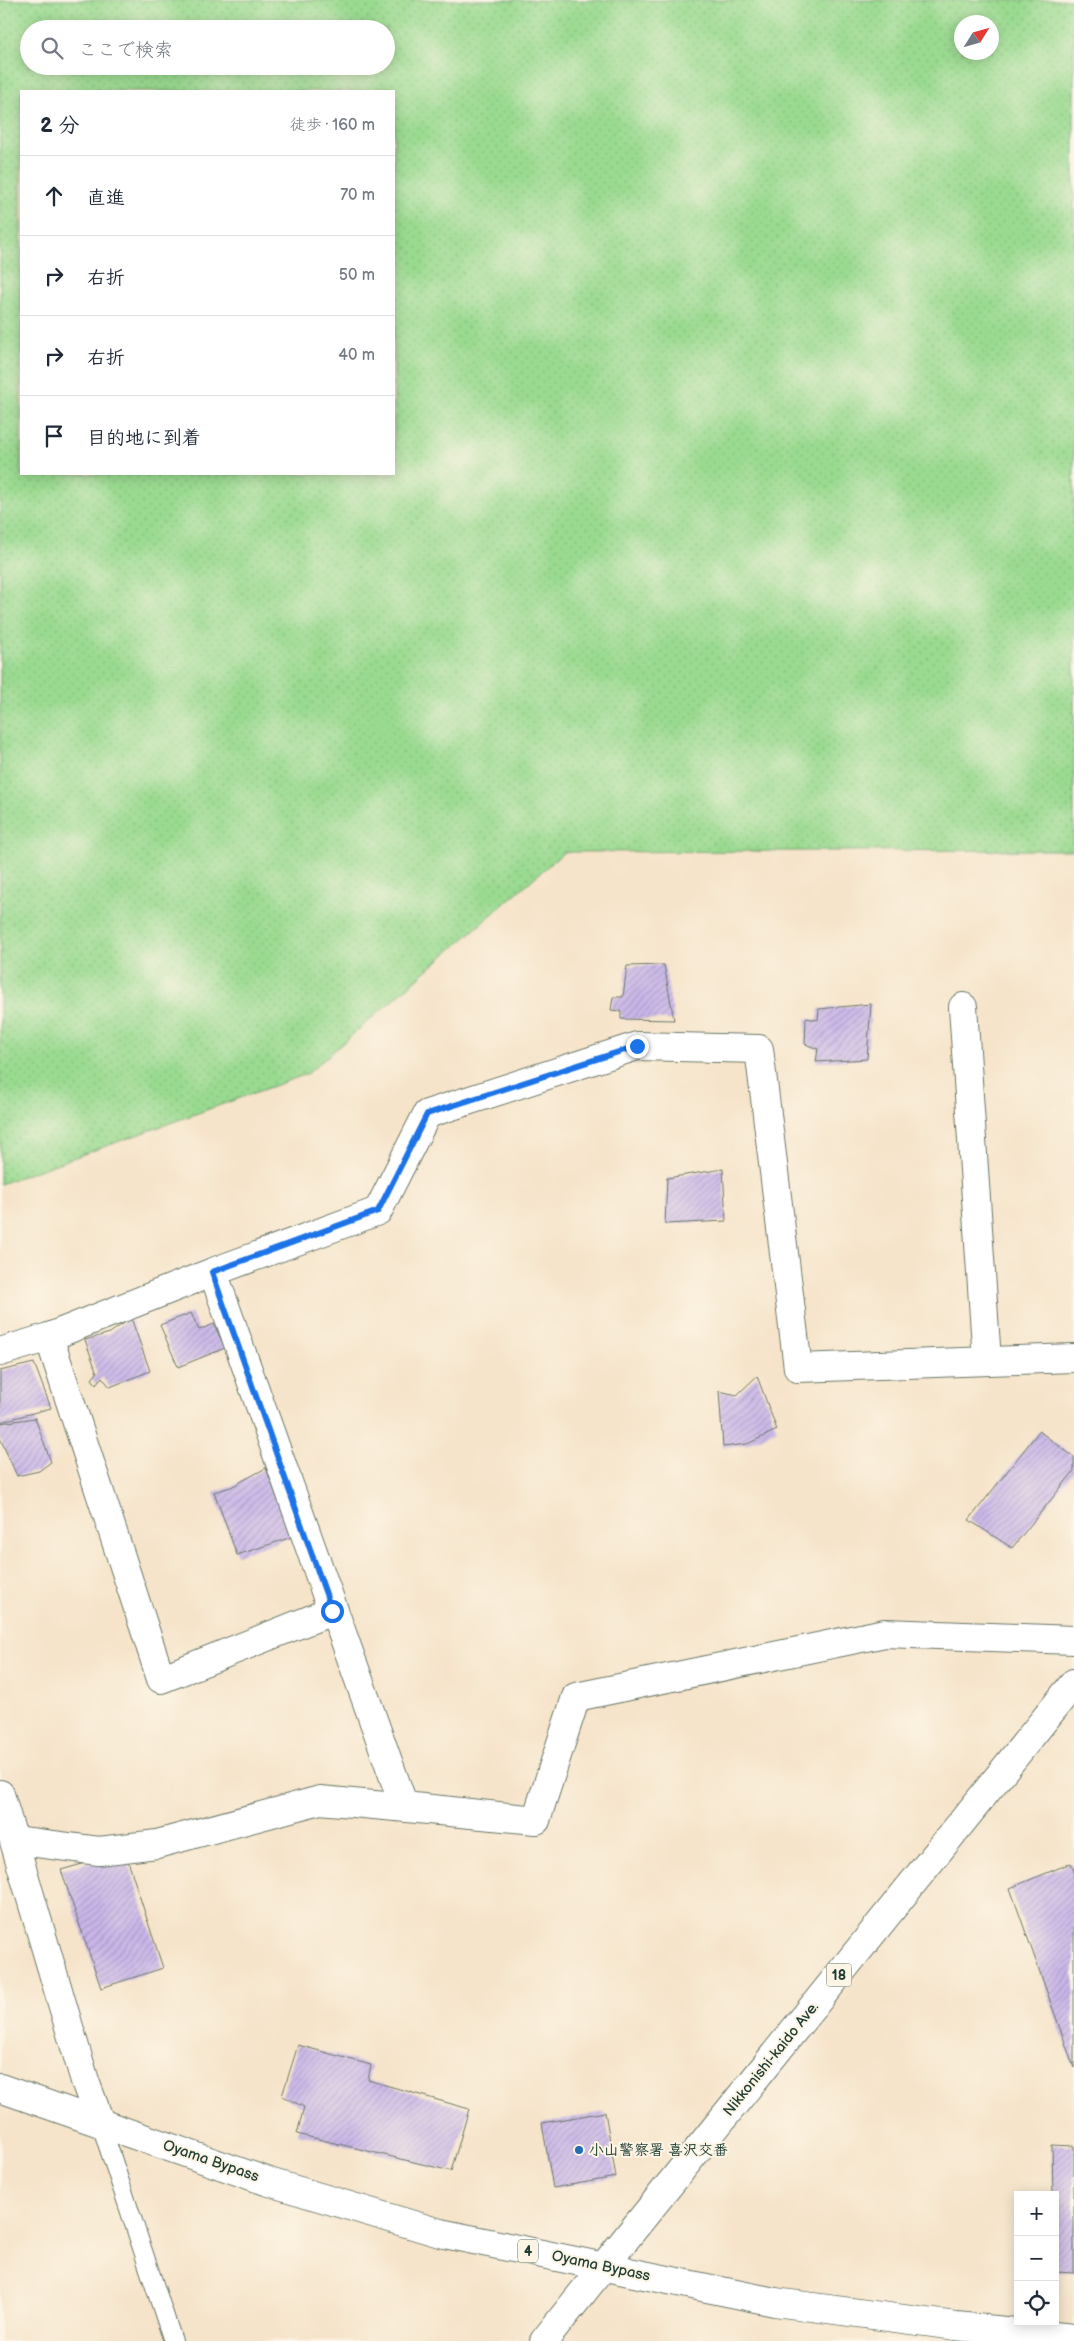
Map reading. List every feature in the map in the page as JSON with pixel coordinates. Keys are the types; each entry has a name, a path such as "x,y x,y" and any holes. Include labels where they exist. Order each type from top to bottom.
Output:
{"main road":[{"path":"963,1007 987,1361"},
{"path":"0,1352 49,1337 214,1277 378,1211 427,1114 637,1046 759,1049 798,1368 1074,1358"},
{"path":"49,1337 161,1679 332,1611 214,1277"},
{"path":"214,1277 404,1806 536,1820"},
{"path":"536,1820 576,1697 885,1633 1074,1640"},
{"name":"Nikkonishi-kaido Ave.","path":"544,2341 1074,1683"},
{"path":"0,1794 85,2080 100,2122"},
{"path":"14,1840 99,1851 157,1844 320,1800 536,1820"},
{"name":"Oyama Bypass","path":"0,2088 269,2182 440,2233 775,2302 1066,2339"}],"lane":[{"path":"100,2122 173,2341"}],"green space":[{"path":"0,0 1074,0 1074,850 564,852 307,1074 0,1184"}],"building":[{"path":"664,965 674,1020 621,1019 621,1011 611,1010 613,997 623,997 627,966"},
{"path":"871,1004 867,1059 816,1062 818,1049 805,1044 806,1018 818,1020 819,1009"},
{"path":"723,1169 726,1221 665,1224 667,1178"},
{"path":"191,1313 199,1330 214,1324 225,1348 178,1367 160,1325"},
{"path":"131,1318 150,1371 110,1387 102,1377 96,1384 92,1379 97,1373 85,1340 110,1333"},
{"path":"34,1363 51,1408 0,1422 0,1371"},
{"path":"757,1376 777,1430 747,1444 723,1447 719,1391 737,1395"},
{"path":"35,1418 51,1462 39,1471 17,1476 0,1438 0,1423"},
{"path":"1039,1431 1074,1457 1074,1471 1012,1548 969,1520"},
{"path":"266,1468 281,1508 295,1536 237,1555 214,1492 231,1487"},
{"path":"125,1852 163,1968 101,1988 61,1870"},
{"path":"1071,1863 1074,1871 1074,2068 1010,1888"},
{"path":"298,2045 371,2065 368,2080 469,2109 451,2171 297,2134 304,2107 282,2096"},
{"path":"605,2112 616,2177 553,2188 542,2123"},
{"path":"1052,2145 1074,2146 1074,2273 1059,2272 1059,2191 1053,2191"}],"place":[{"name":"小山警察署 喜沢交番","path":"579,2150"}],"route":[{"path":"332,1611 212,1272 378,1211 427,1114 637,1046"}]}
